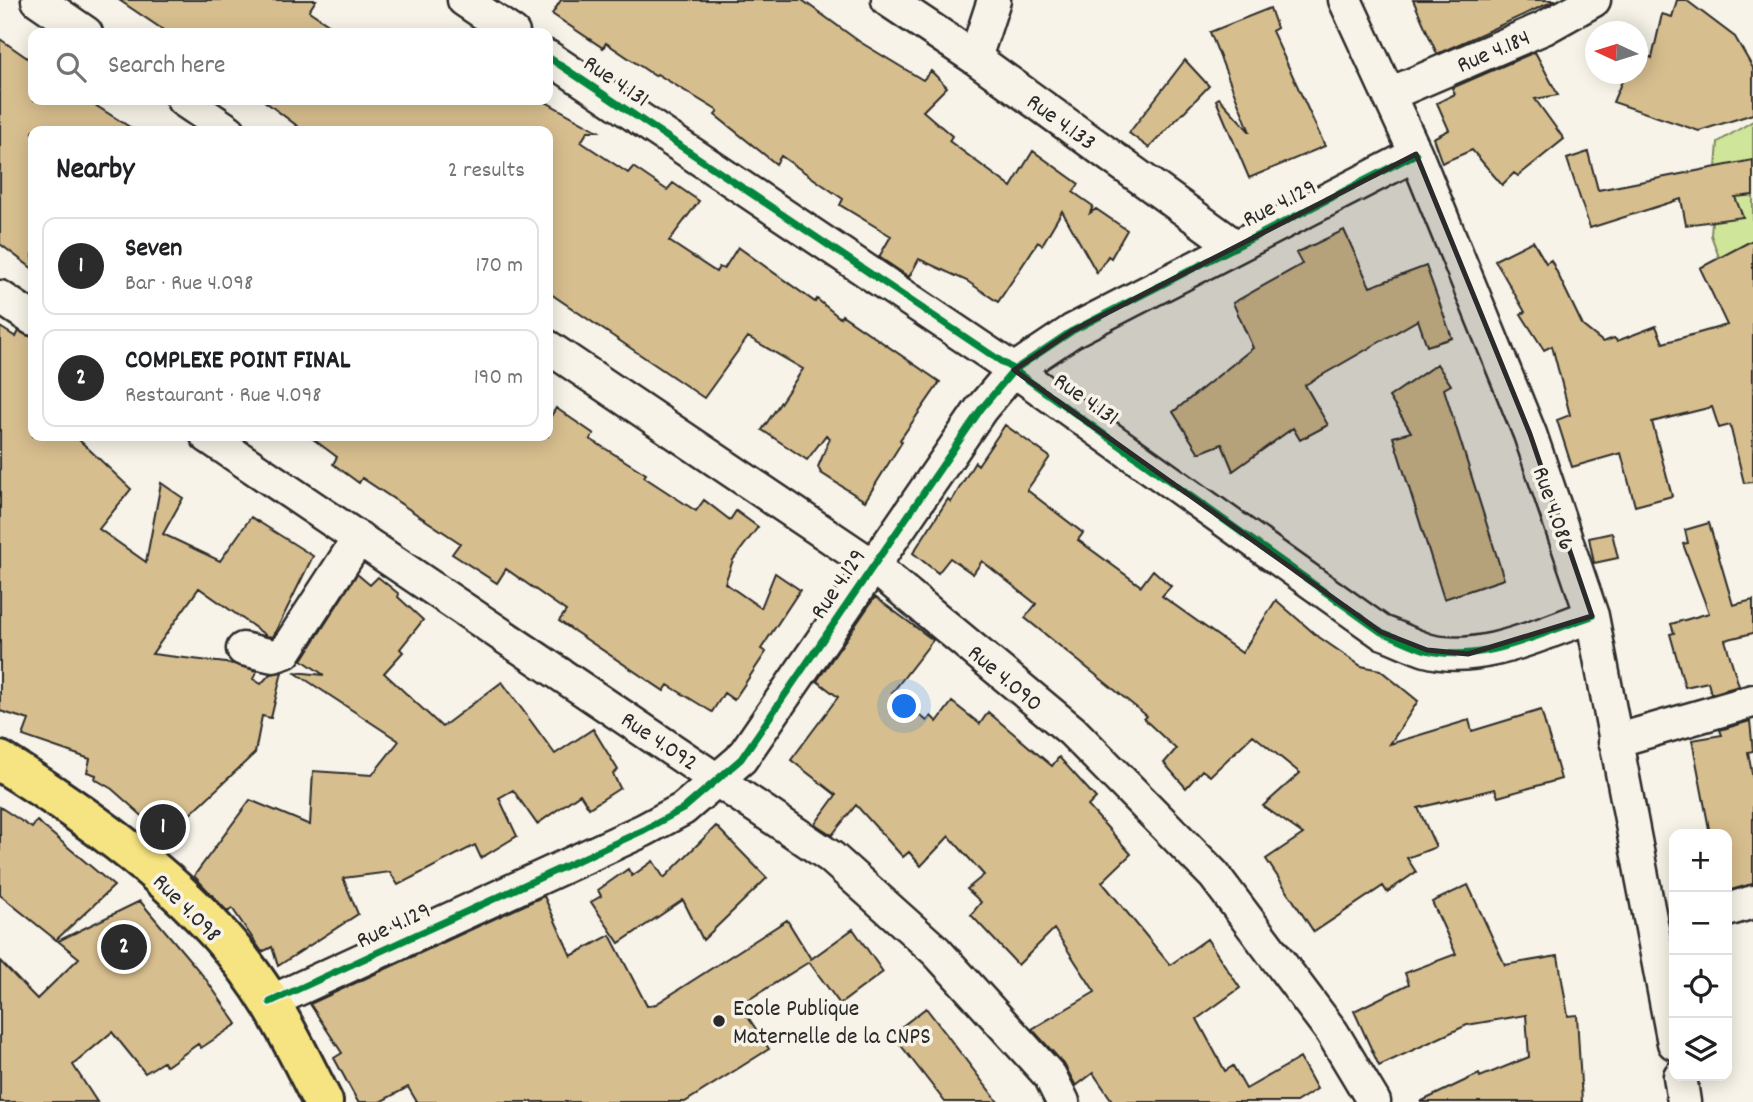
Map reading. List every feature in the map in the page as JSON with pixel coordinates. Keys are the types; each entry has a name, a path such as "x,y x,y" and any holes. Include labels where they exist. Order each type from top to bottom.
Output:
{"main road":[{"name":"Rue 4.098","path":"0,761 109,835 183,898 227,946 270,1002 323,1102"}],"street":[{"path":"38,0 79,28"},
{"path":"464,0 506,28"},
{"name":"Rue 4.133","path":"888,0 975,58 1235,246"},
{"path":"975,58 994,0"},
{"name":"Rue 4.086","path":"1345,0 1416,153 1530,434 1592,616 1615,741 1665,929 1672,1018"},
{"name":"Rue 4.184","path":"1390,94 1544,28 1594,0"},
{"name":"Rue 4.131","path":"553,60 1014,370 1381,632 1427,650 1468,653 1509,644 1592,616"},
{"path":"190,105 222,126"},
{"name":"Rue 4.129","path":"270,1002 644,830 683,809 719,780 760,735 872,565 981,409 1014,370 1072,331 1416,153"},
{"path":"0,297 28,316"},
{"name":"Rue 4.090","path":"553,349 872,565 1072,731 1214,875 1332,1032 1374,1102"},
{"name":"Rue 4.092","path":"214,441 831,858 936,951 1050,1076 1063,1102"},
{"path":"243,649 273,656 285,652 359,538"},
{"path":"1615,741 1753,701"},
{"path":"1732,908 1753,902"},
{"path":"1681,1081 1684,1102"}],"highlighted area":[{"path":"1416,154 1530,434 1592,616 1468,654 1427,650 1381,632 1014,370 1072,331"}],"green space":[{"path":"1753,121 1753,352 1711,235 1718,142"}],"building":[{"path":"119,0 316,0 309,11 334,28 161,28"},
{"path":"561,0 802,0 860,42 923,80 931,71 947,87 923,111 952,136 949,141 1011,187 1033,151 1079,184 1073,192 1093,206 1090,213 1096,209 1127,230 1111,258 1108,256 1097,273 1062,211 1042,245 1038,242 998,302 967,281 919,259 909,277 879,257 891,236 840,205 843,199 781,156 776,164 715,115 718,111 657,74 655,76 606,43 603,48 552,14"},
{"path":"1413,0 1556,0 1437,54"},
{"path":"1677,0 1686,0 1735,37 1753,68 1753,114 1699,131 1613,102 1621,84 1648,84 1648,56 1652,58 1662,14 1672,17"},
{"path":"1270,8 1277,28 1272,31 1325,146 1249,178 1216,100 1219,98 1250,132 1210,32"},
{"path":"0,39 28,59 28,105 95,105 128,126 28,126 28,265 0,244"},
{"path":"1535,52 1558,95 1535,99 1564,139 1518,176 1514,173 1502,185 1472,150 1442,163 1433,138 1449,130 1437,103 1455,94 1452,88"},
{"path":"1185,60 1209,86 1149,148 1129,133"},
{"path":"270,105 551,105 598,131 588,131 581,142 628,173 633,167 667,190 673,183 699,201 669,241 716,272 719,267 724,269 738,247 815,302 817,299 840,318 842,315 940,382 900,440 902,442 865,501 821,473 818,467 830,438 826,435 807,460 762,430 803,369 748,337 704,398 553,295 553,126 297,126"},
{"path":"1588,152 1598,190 1753,160 1753,195 1735,197 1743,217 1686,225 1681,199 1590,228 1567,159"},
{"path":"1344,230 1370,287 1426,266 1452,338 1427,346 1418,320 1305,385 1328,425 1300,440 1293,428 1233,471 1222,444 1199,453 1173,412 1253,348 1233,303 1302,264 1296,253"},
{"path":"1753,240 1753,482 1744,483 1730,425 1719,428 1712,407 1652,422 1672,496 1635,506 1621,453 1572,467 1557,420 1570,415 1552,346 1544,350 1521,314 1525,312 1495,260 1533,241 1546,263 1551,260 1583,326 1603,342 1614,338 1617,341 1656,326 1663,343 1727,325 1700,268"},
{"path":"0,327 16,337 19,331 28,335 28,441 80,441 131,489 99,529 146,562 161,483 183,498 163,534 220,561 251,517 313,556 273,637 267,636 199,588 152,654 234,664 257,671 253,679 261,684 270,674 282,672 271,718 262,716 255,753 166,837 112,789 95,779 96,775 87,772 90,759 23,736 29,720 0,711"},
{"path":"1437,364 1451,385 1444,389 1504,579 1444,599 1393,437 1411,432 1389,397"},
{"path":"556,408 594,434 590,439 646,474 644,477 696,511 704,500 730,520 736,511 758,527 733,560 725,583 761,608 775,573 800,590 761,649 766,652 734,700 724,693 712,712 668,685 664,691 559,621 566,611 506,569 497,583 452,554 460,543 362,478 359,483 333,464 337,457 316,441 553,441 553,413"},
{"path":"1005,425 1050,457 1027,490 1083,533 1078,540 1141,586 1153,570 1171,586 1162,596 1242,653 1276,600 1316,635 1361,666 1380,670 1418,701 1390,744 1469,720 1472,731 1541,710 1561,779 1498,797 1495,789 1418,808 1436,847 1407,858 1416,872 1387,892 1383,886 1314,932 1266,859 1303,834 1263,806 1300,773 1253,735 1210,776 1202,770 1186,788 1164,763 1176,749 1144,719 1147,716 1025,618 1036,604 982,561 973,574 950,558 938,573 913,553 948,499 951,502 975,462 978,465"},
{"path":"1709,523 1733,605 1753,600 1753,633 1725,640 1739,686 1711,694 1708,682 1685,687 1670,634 1674,633 1671,624 1709,613 1683,544 1688,543 1685,530"},
{"path":"1612,533 1618,558 1594,563 1589,538"},
{"path":"357,574 370,585 378,577 399,594 398,597 423,620 400,649 403,652 384,673 442,727 502,682 555,754 593,729 618,770 613,774 620,788 589,808 580,794 537,824 513,790 499,798 517,836 481,858 475,845 398,885 390,872 343,878 358,914 278,966 272,947 262,952 232,908 228,912 194,876 250,800 310,825 313,771 372,775 399,741 294,672 324,675 302,660"},
{"path":"875,597 933,640 892,693 927,721 931,716 937,722 952,702 980,724 988,712 1052,766 1059,757 1096,798 1088,806 1131,854 1102,882 1170,965 1207,939 1240,988 1197,1019 1225,1071 1233,1066 1246,1089 1300,1058 1317,1089 1296,1102 1113,1102 1093,1073 1076,1086 1064,1064 1032,1029 1095,992 1054,929 1018,965 971,915 981,902 967,889 984,875 949,836 921,866 909,852 903,857 856,805 832,835 815,824 836,795 791,760 838,697 817,681"},
{"path":"1750,721 1753,751 1748,752 1753,779 1753,884 1732,890 1732,829 1709,829 1692,740 1722,735 1720,730"},
{"path":"0,807 32,828 37,821 114,886 56,940 0,895"},
{"path":"716,826 767,878 703,940 683,900 619,943 591,902 601,896 598,890 628,869 632,876 653,861 664,878"},
{"path":"1468,885 1505,965 1558,956 1568,1016 1577,1015 1582,1102 1420,1102 1479,1074 1480,1077 1529,1057 1526,1015 1467,1025 1379,1066 1354,1011 1409,984 1405,973 1456,954 1432,902"},
{"path":"544,896 571,956 610,935 647,1006 656,1004 787,920 811,959 853,929 883,972 840,1004 809,962 740,1005 769,1049 685,1102 417,1102 408,1087 380,1102 358,1102 334,1058 342,1053 310,1004"},
{"path":"140,901 205,978 237,1024 201,1048 198,1044 167,1066 163,1062 145,1073 112,1032 73,1065 97,1102 0,1102 0,961 37,999 79,958 58,941"},
{"path":"926,1008 998,1102 945,1102 892,1034"}],"cycle path":[{"path":"553,60 1014,370 1381,632 1426,650 1447,654 1468,653 1510,645 1592,616"},
{"path":"270,1002 644,830 683,809 741,759 981,409 1014,370 1072,331 1416,154"}],"place":[{"name":"Seven","path":"163,827"},
{"name":"COMPLEXE POINT FINAL","path":"124,947"},
{"name":"Ecole Publique Maternelle de la CNPS","path":"719,1021"}]}
